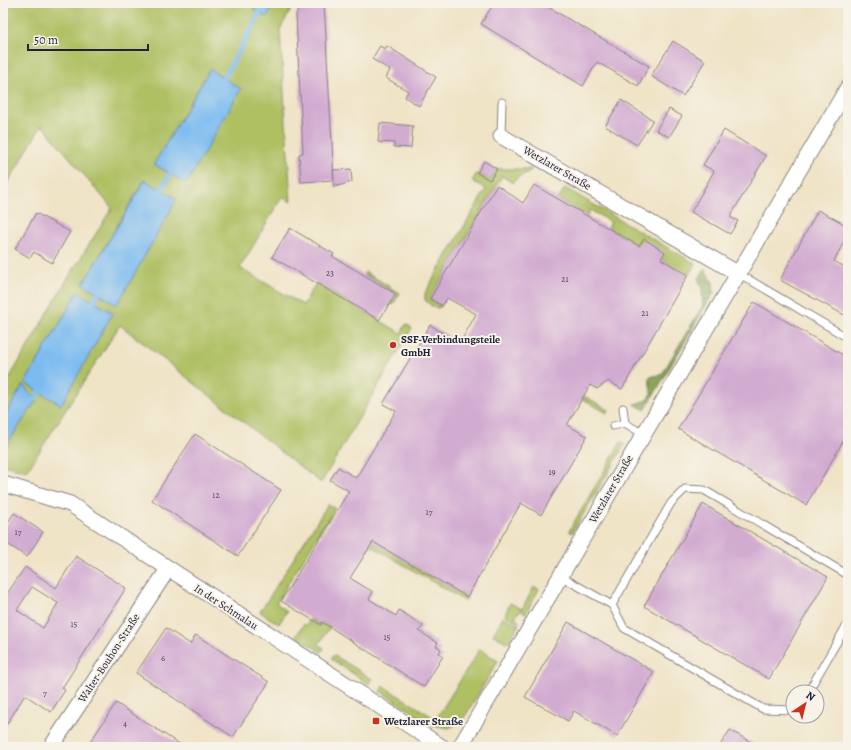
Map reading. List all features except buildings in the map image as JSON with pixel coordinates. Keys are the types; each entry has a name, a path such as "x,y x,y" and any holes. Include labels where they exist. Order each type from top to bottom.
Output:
{"street":[{"name":"Wetzlarer Straße","path":"460,747 737,273 848,87"},
{"name":"Wetzlarer Straße","path":"501,136 737,273"},
{"name":"In der Schmalau","path":"3,484 70,504 442,747"},
{"name":"Walter-Bouhon-Straße","path":"51,747 168,569"}],"lane":[{"path":"501,136 502,102"},
{"path":"737,273 848,338"},
{"path":"624,408 625,423"},
{"path":"613,426 625,423 643,434"},
{"path":"612,605 671,503 685,489 704,490 848,575"},
{"path":"560,576 612,605 624,628 763,709 785,710"},
{"path":"813,684 848,623"}],"green space":[{"path":"3,3 256,3 253,9 266,17 275,3 295,3 280,29 291,202 282,197 240,268 303,305 316,283 401,333 406,324 412,328 321,483 120,325 27,471 3,465 3,450 36,401 23,385 3,419 3,389 65,283 112,208 42,125 3,191","holes":["210,69 241,89 185,183 154,164","144,180 176,199 117,304 83,284","78,292 112,313 60,404 25,383"]},
{"path":"497,169 532,169 517,178 513,183 502,176 430,299 442,306 438,308 432,306 425,300 425,293 486,189 472,181 477,173 490,180"},
{"path":"565,188 696,264 688,275 608,228 611,222 590,210 587,216 558,199"},
{"path":"705,269 713,282 714,292 645,410 634,404 647,400 651,393 649,377 662,374 703,305 702,288 698,279"},
{"path":"365,272 400,293 393,305 390,303 395,293 364,275"},
{"path":"490,346 508,353 609,410 607,413"},
{"path":"621,442 625,444 572,533 569,531"},
{"path":"328,504 335,509 276,603 287,611 279,624 260,612"},
{"path":"373,542 467,597 465,601 370,545"},
{"path":"534,587 539,589 526,613 521,611 516,614 516,619 520,623 505,615 510,603 522,609"},
{"path":"503,617 519,625 508,643 493,635"},
{"path":"310,619 320,625 322,622 330,627 318,645 324,648 321,652 296,636 304,624 306,626"},
{"path":"480,649 498,661 464,718 449,728 433,725 380,691 383,686 436,719"},
{"path":"334,655 372,679 369,684 331,659"}],"water":[{"path":"256,3 275,3 267,17 253,9"},
{"path":"210,69 241,89 186,184 154,164"},
{"path":"145,180 177,199 117,305 83,284"},
{"path":"78,292 113,313 61,405 25,383"},
{"path":"23,385 36,401 3,450 3,419"}],"waterway":[{"path":"224,78 260,13"},
{"path":"161,190 170,174"},
{"path":"94,302 98,293"},
{"path":"34,400 39,392"}],"place":[{"name":"SSF-Verbindungsteile GmbH","path":"393,345"},
{"name":"Wetzlarer Straße","path":"376,721"}]}
